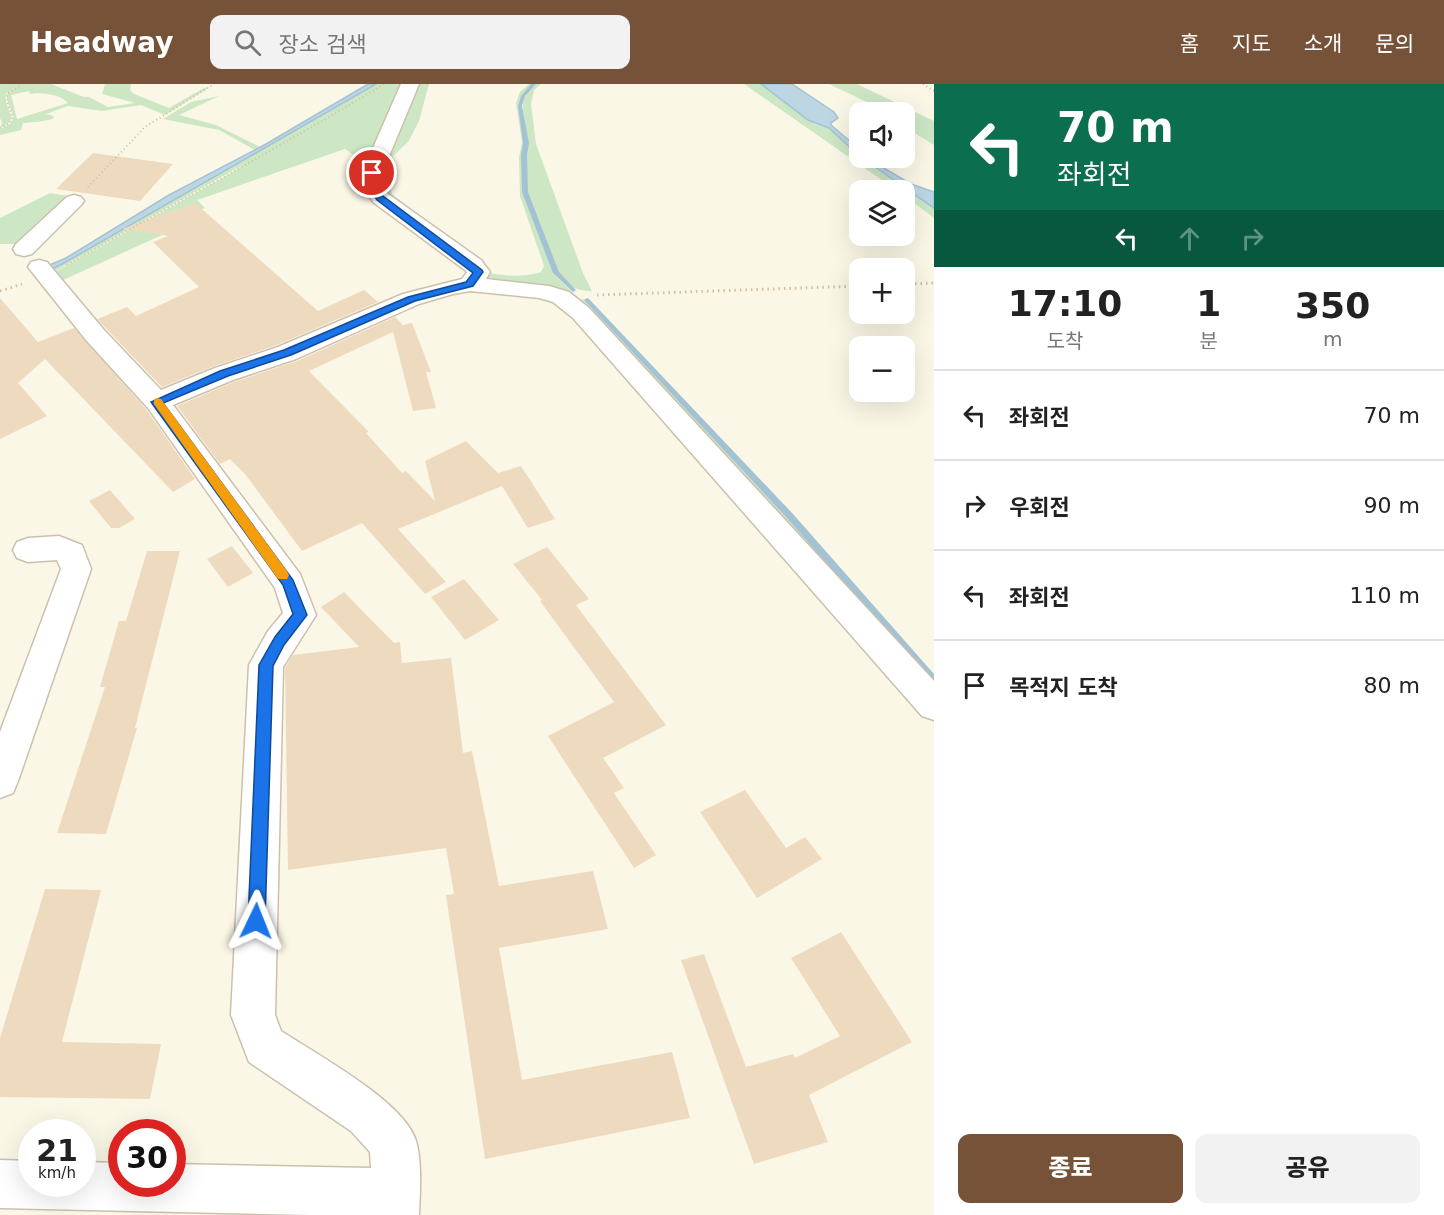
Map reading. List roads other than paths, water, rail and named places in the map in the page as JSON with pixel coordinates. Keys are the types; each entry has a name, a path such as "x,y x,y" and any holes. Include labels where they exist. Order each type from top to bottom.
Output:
{"street":[{"path":"410,84 372,173 373,187 380,198 473,265 479,272 470,284"},
{"path":"0,1184 396,1204 393,1142 367,1115 265,1046 253,1014 266,665 280,641 300,615 289,583 157,402 95,335 38,266 74,201"},
{"path":"157,402 224,374 287,352 411,299 470,284 515,287 561,297 581,313 934,705"},
{"path":"0,781 76,569 71,553 58,548 28,550"}],"water":[{"path":"368,84 376,84 66,262 50,270 47,266 66,258 169,195 266,144"},
{"path":"761,84 792,84 834,112 838,118 831,125 849,140 849,147 829,128 808,120"},
{"path":"876,168 884,168 904,180 894,180"},
{"path":"915,185 934,192 934,208 915,195"}],"waterway":[{"path":"534,84 523,96 520,106 526,143 525,192 556,273 573,290"},
{"path":"587,300 790,516 934,681"}]}
